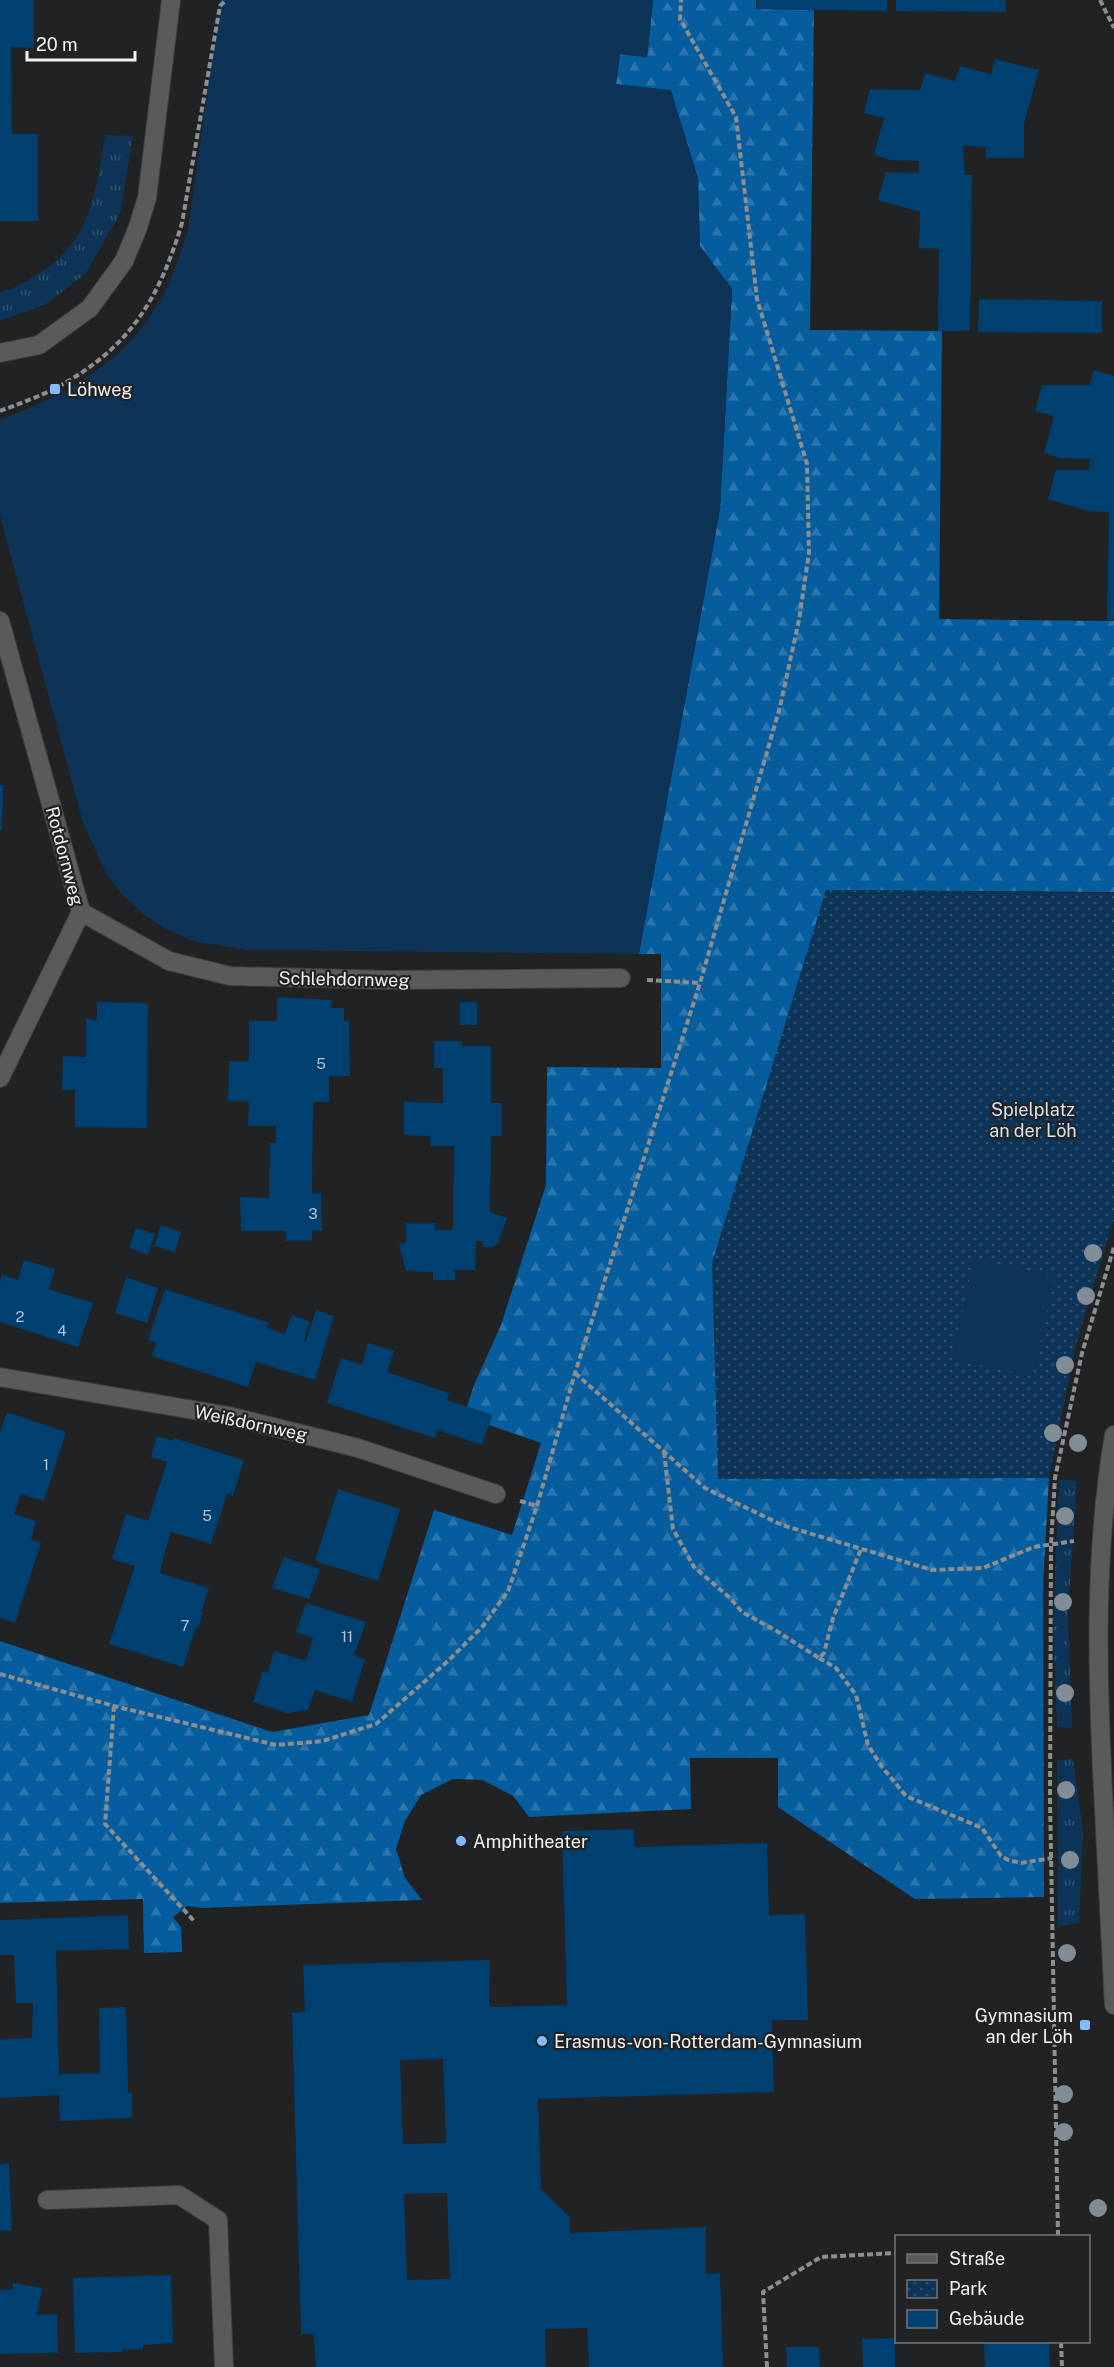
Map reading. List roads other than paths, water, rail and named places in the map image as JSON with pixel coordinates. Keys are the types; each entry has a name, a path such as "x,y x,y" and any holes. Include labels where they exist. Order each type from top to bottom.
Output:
{"street":[{"path":"0,353 39,345 90,308 124,261 138,230 147,198 171,0"},
{"name":"Rotdornweg","path":"0,621 81,912 0,1078"},
{"name":"Schlehdornweg","path":"81,912 169,961 231,976 390,980 621,978"},
{"name":"Weißdornweg","path":"0,1377 229,1416 358,1448 496,1494"},
{"path":"1114,1435 1106,1481 1101,1538 1106,1597 1100,1724 1114,2005"},
{"path":"47,2200 180,2195 218,2220 224,2367"}],"place":[{"name":"Löhweg","path":"55,389"},
{"name":"Amphitheater","path":"461,1841"},
{"name":"Gymnasium an der Löh","path":"1085,2025"},
{"name":"Erasmus-von-Rotterdam-Gymnasium","path":"542,2041"}],"park label":[{"name":"Spielplatz an der Löh","path":"1033,1119"}]}
